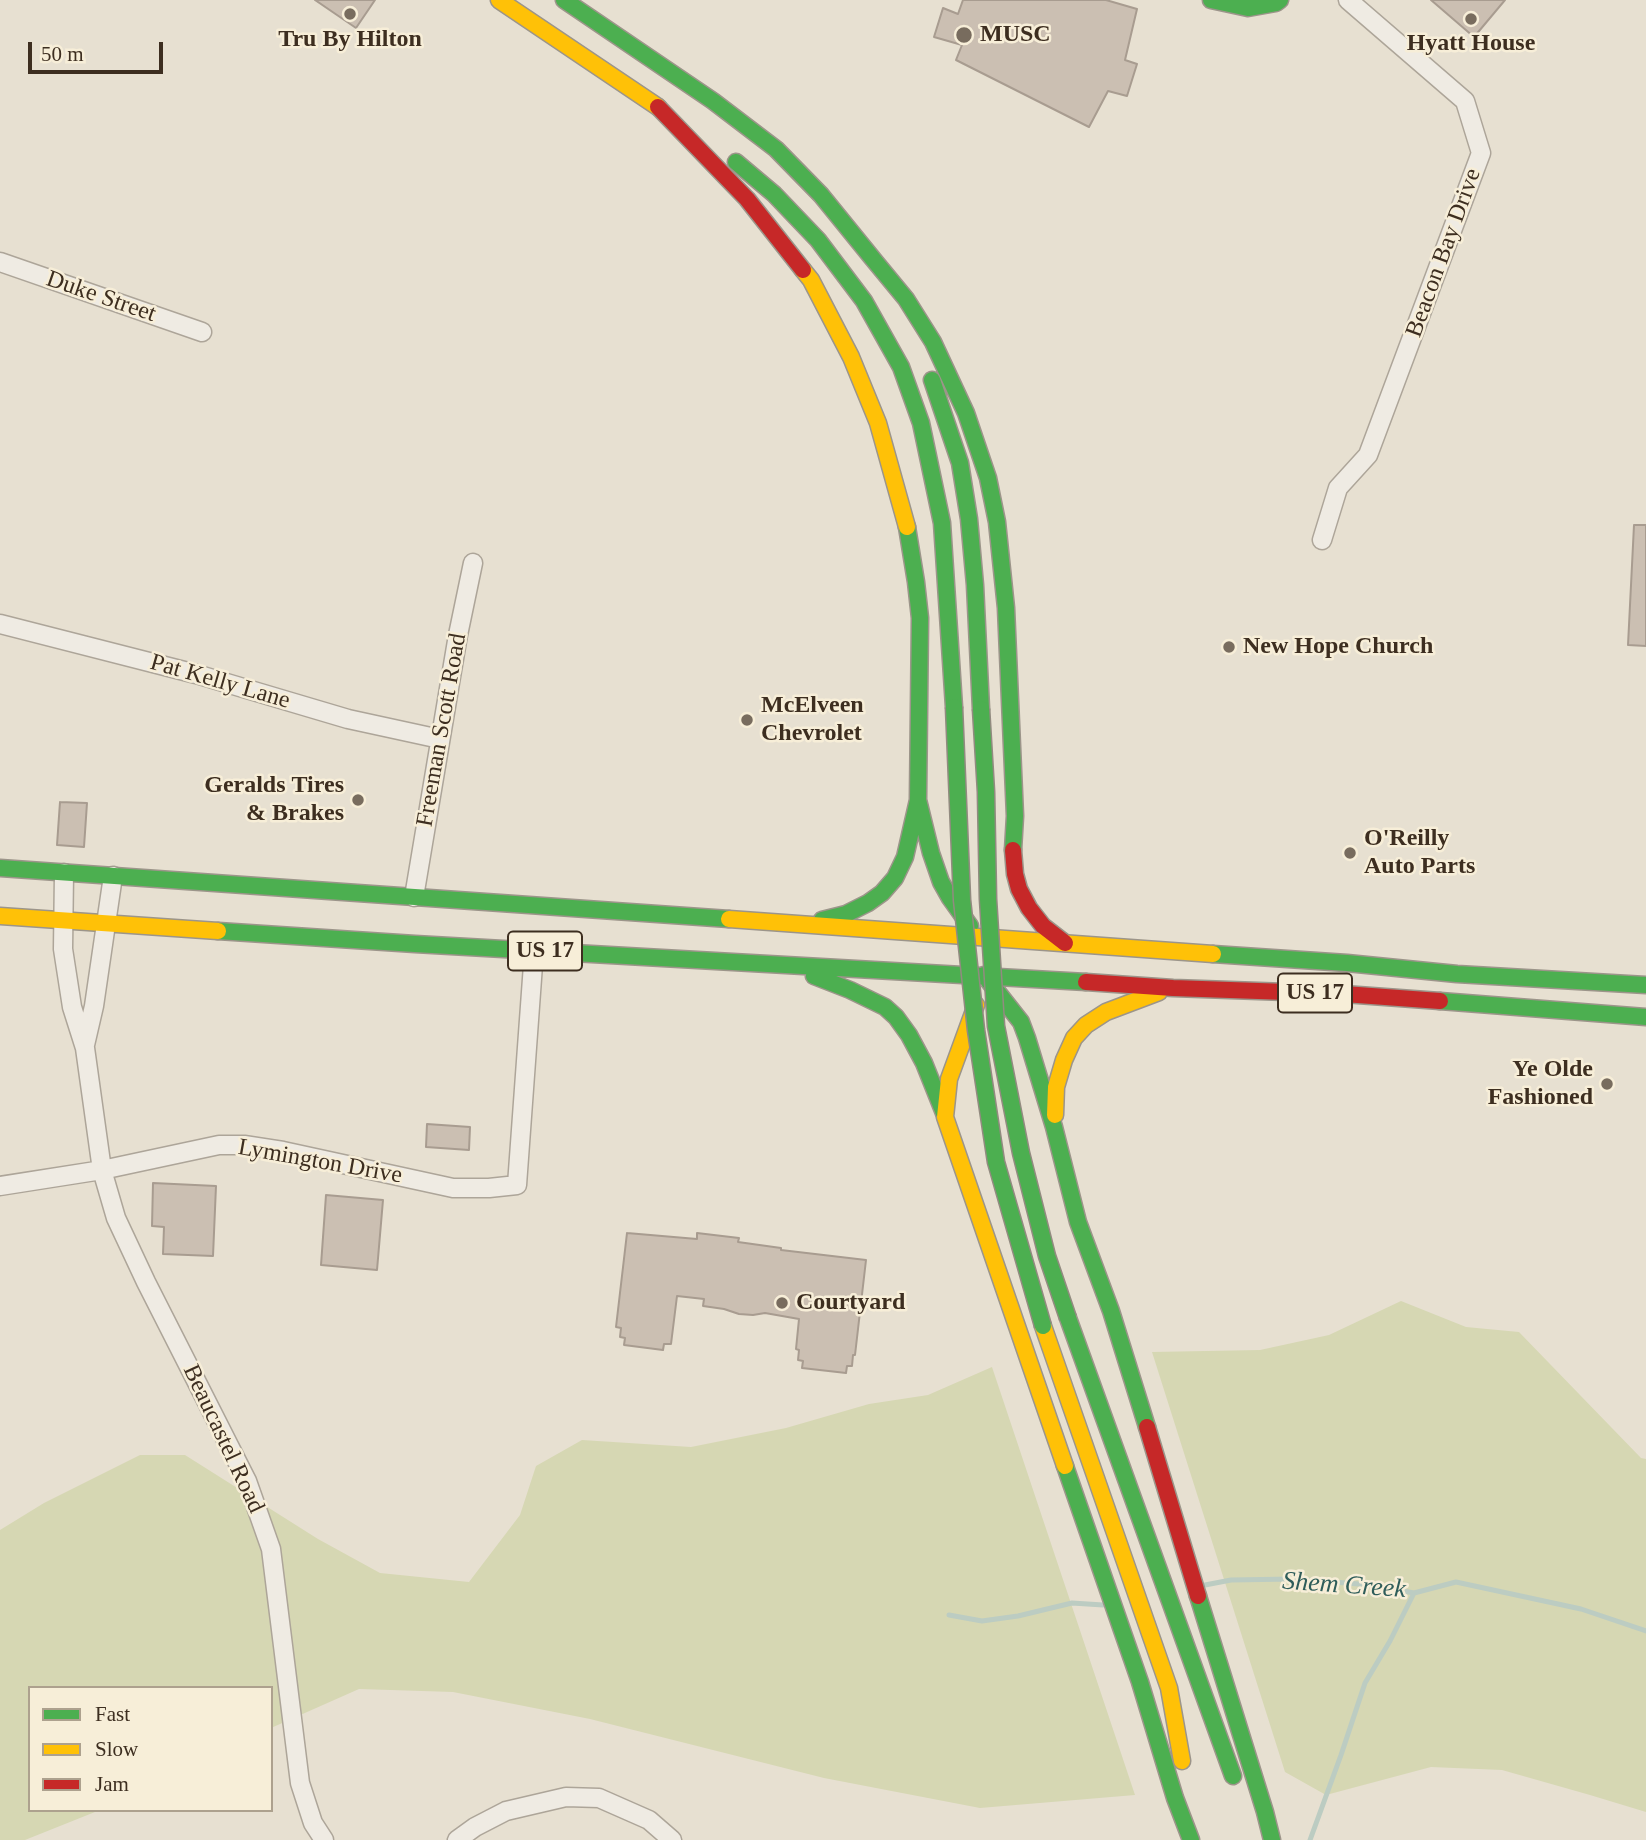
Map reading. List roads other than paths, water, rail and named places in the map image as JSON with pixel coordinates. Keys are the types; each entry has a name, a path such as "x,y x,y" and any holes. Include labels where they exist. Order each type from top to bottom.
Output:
{"main road":[{"path":"499,0 722,150 774,194 818,240 863,301 901,367 921,423 942,523 954,707 962,900 976,1030 996,1162 1043,1326 1169,1688 1193,1840"},
{"path":"564,0 713,101 776,149 821,195 906,299 933,342 967,413 988,478 997,522 1006,608 1015,874 1029,908 1043,926 1065,943"},
{"path":"1211,0 1248,8 1280,0"},
{"path":"658,107 747,199 811,280 851,357 878,423 905,518 920,618 919,800 931,853 941,882 978,937 984,975 970,1025 949,1079 945,1116"},
{"path":"873,259 914,341"},
{"path":"924,363 934,384 960,463 969,519 975,585 996,1026 1021,1153 1047,1256 1068,1318 1239,1794"},
{"path":"806,925 846,914 868,903 895,878 905,857 919,800"},
{"path":"978,937 1004,879 1013,847"},
{"name":"US 17","path":"0,868 1347,963 1457,974 1646,985"},
{"name":"US 17","path":"0,916 790,967 984,975 1173,988 1344,994 1646,1017"},
{"path":"790,967 885,1007 909,1035 924,1063 945,1116 1140,1682 1175,1798 1193,1840"},
{"path":"984,975 1021,1022 1027,1038 1054,1127 1078,1222 1111,1311 1272,1840"},
{"path":"1054,1127 1056,1087 1074,1038 1086,1025 1107,1012 1173,988"}],"street":[{"name":"Beacon Bay Drive","path":"1322,540 1338,488 1368,455 1481,153 1465,101 1348,0"},
{"name":"Duke Street","path":"0,262 202,332"},
{"name":"Freeman Scott Road","path":"414,897 458,635 473,563"},
{"name":"Pat Kelly Lane","path":"0,624 196,674 348,719 440,739"},
{"name":"Beaucastel Road","path":"64,873 63,949 72,1007 85,1048 102,1170 116,1218 247,1481 271,1549 299,1783 313,1822 324,1840"},
{"name":"Beaucastel Road","path":"85,1048 94,1006 113,876"},
{"name":"Lymington Drive","path":"0,1186 102,1170 219,1145 244,1145 283,1151 453,1188 517,1185 534,951"},
{"path":"457,1840 506,1811 566,1797 598,1798 607,1801 649,1820 672,1840"}],"waterway":[{"name":"Shem Creek","path":"1205,1585 1231,1580 1293,1579 1372,1585 1414,1593 1456,1582 1581,1609 1646,1631"},
{"path":"1310,1840 1365,1683 1414,1593"},
{"name":"Shem Creek","path":"949,1615 982,1621 1018,1616 1072,1603 1103,1605"}],"place":[{"name":"Tru By Hilton","path":"350,14"},
{"name":"Hyatt House","path":"1471,19"},
{"name":"MUSC","path":"964,35"},
{"name":"New Hope Church","path":"1229,647"},
{"name":"McElveen Chevrolet","path":"747,720"},
{"name":"Geralds Tires & Brakes","path":"358,800"},
{"name":"O'Reilly Auto Parts","path":"1350,853"},
{"name":"Ye Olde Fashioned","path":"1607,1084"},
{"name":"Courtyard","path":"782,1303"}]}
